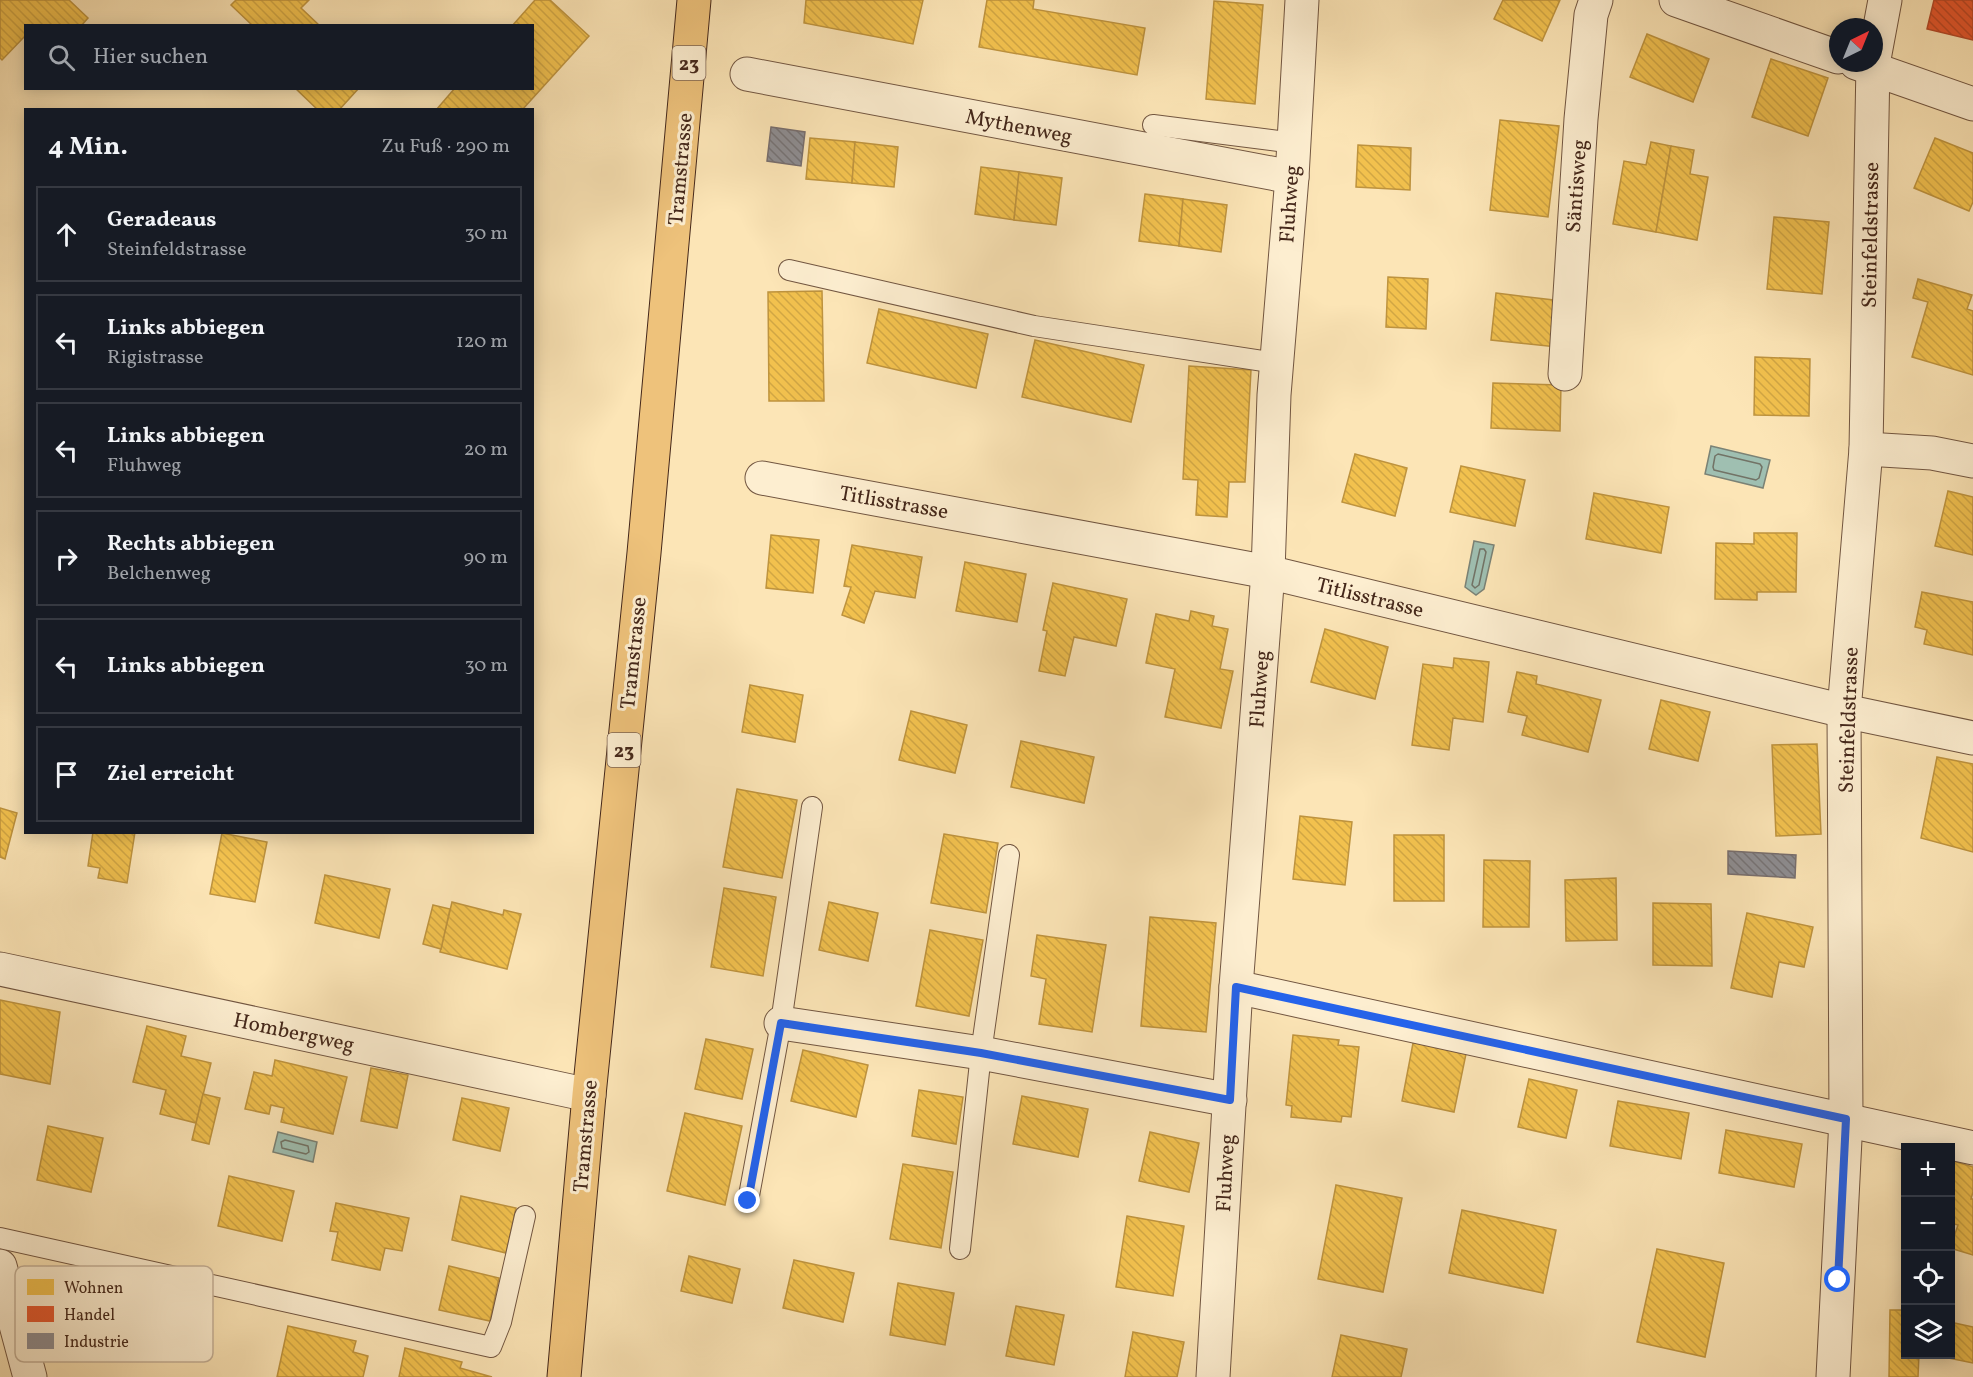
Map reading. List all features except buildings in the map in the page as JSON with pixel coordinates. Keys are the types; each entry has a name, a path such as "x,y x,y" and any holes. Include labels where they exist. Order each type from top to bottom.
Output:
{"main road":[{"name":"Tramstrasse","path":"564,1377 589,1095 644,553 694,0"}],"street":[{"name":"Fluhweg","path":"1213,1377 1236,987 1268,572 1276,363 1292,177 1302,0"},
{"name":"Säntisweg","path":"1565,374 1581,119 1591,15 1596,0"},
{"path":"1676,0 1829,54"},
{"name":"Steinfeldstrasse","path":"1880,18 1885,0"},
{"path":"1883,69 1973,104"},
{"name":"Steinfeldstrasse","path":"1833,1377 1846,1119 1844,711 1866,450 1869,72"},
{"name":"Mythenweg","path":"747,75 1292,177"},
{"path":"1866,450 1932,453 1973,461"},
{"name":"Titlisstrasse","path":"762,478 1268,572 1844,711 1973,738"},
{"name":"Hombergweg","path":"0,969 589,1095"},
{"path":"1236,987 1973,1148"},
{"path":"781,1023 981,1053 1230,1100"},
{"path":"0,1266 15,1322"},
{"path":"26,1362 30,1377"}],"lane":[{"path":"1153,125 1294,143"},
{"path":"789,270 1034,326 1276,363"},
{"path":"748,1201 781,1023 812,807"},
{"path":"960,1250 981,1053 1009,855"},
{"path":"213,1285 491,1347 501,1322 525,1216"},
{"path":"0,1238 126,1266"}],"water":[{"path":"1711,446 1770,460 1763,488 1705,474"},
{"path":"1474,541 1494,545 1484,589 1476,595 1465,587"},
{"path":"278,1132 317,1142 313,1162 273,1152"}],"route":[{"path":"748,1201 781,1023 981,1053 1230,1100 1236,987 1846,1119 1838,1280"}]}
